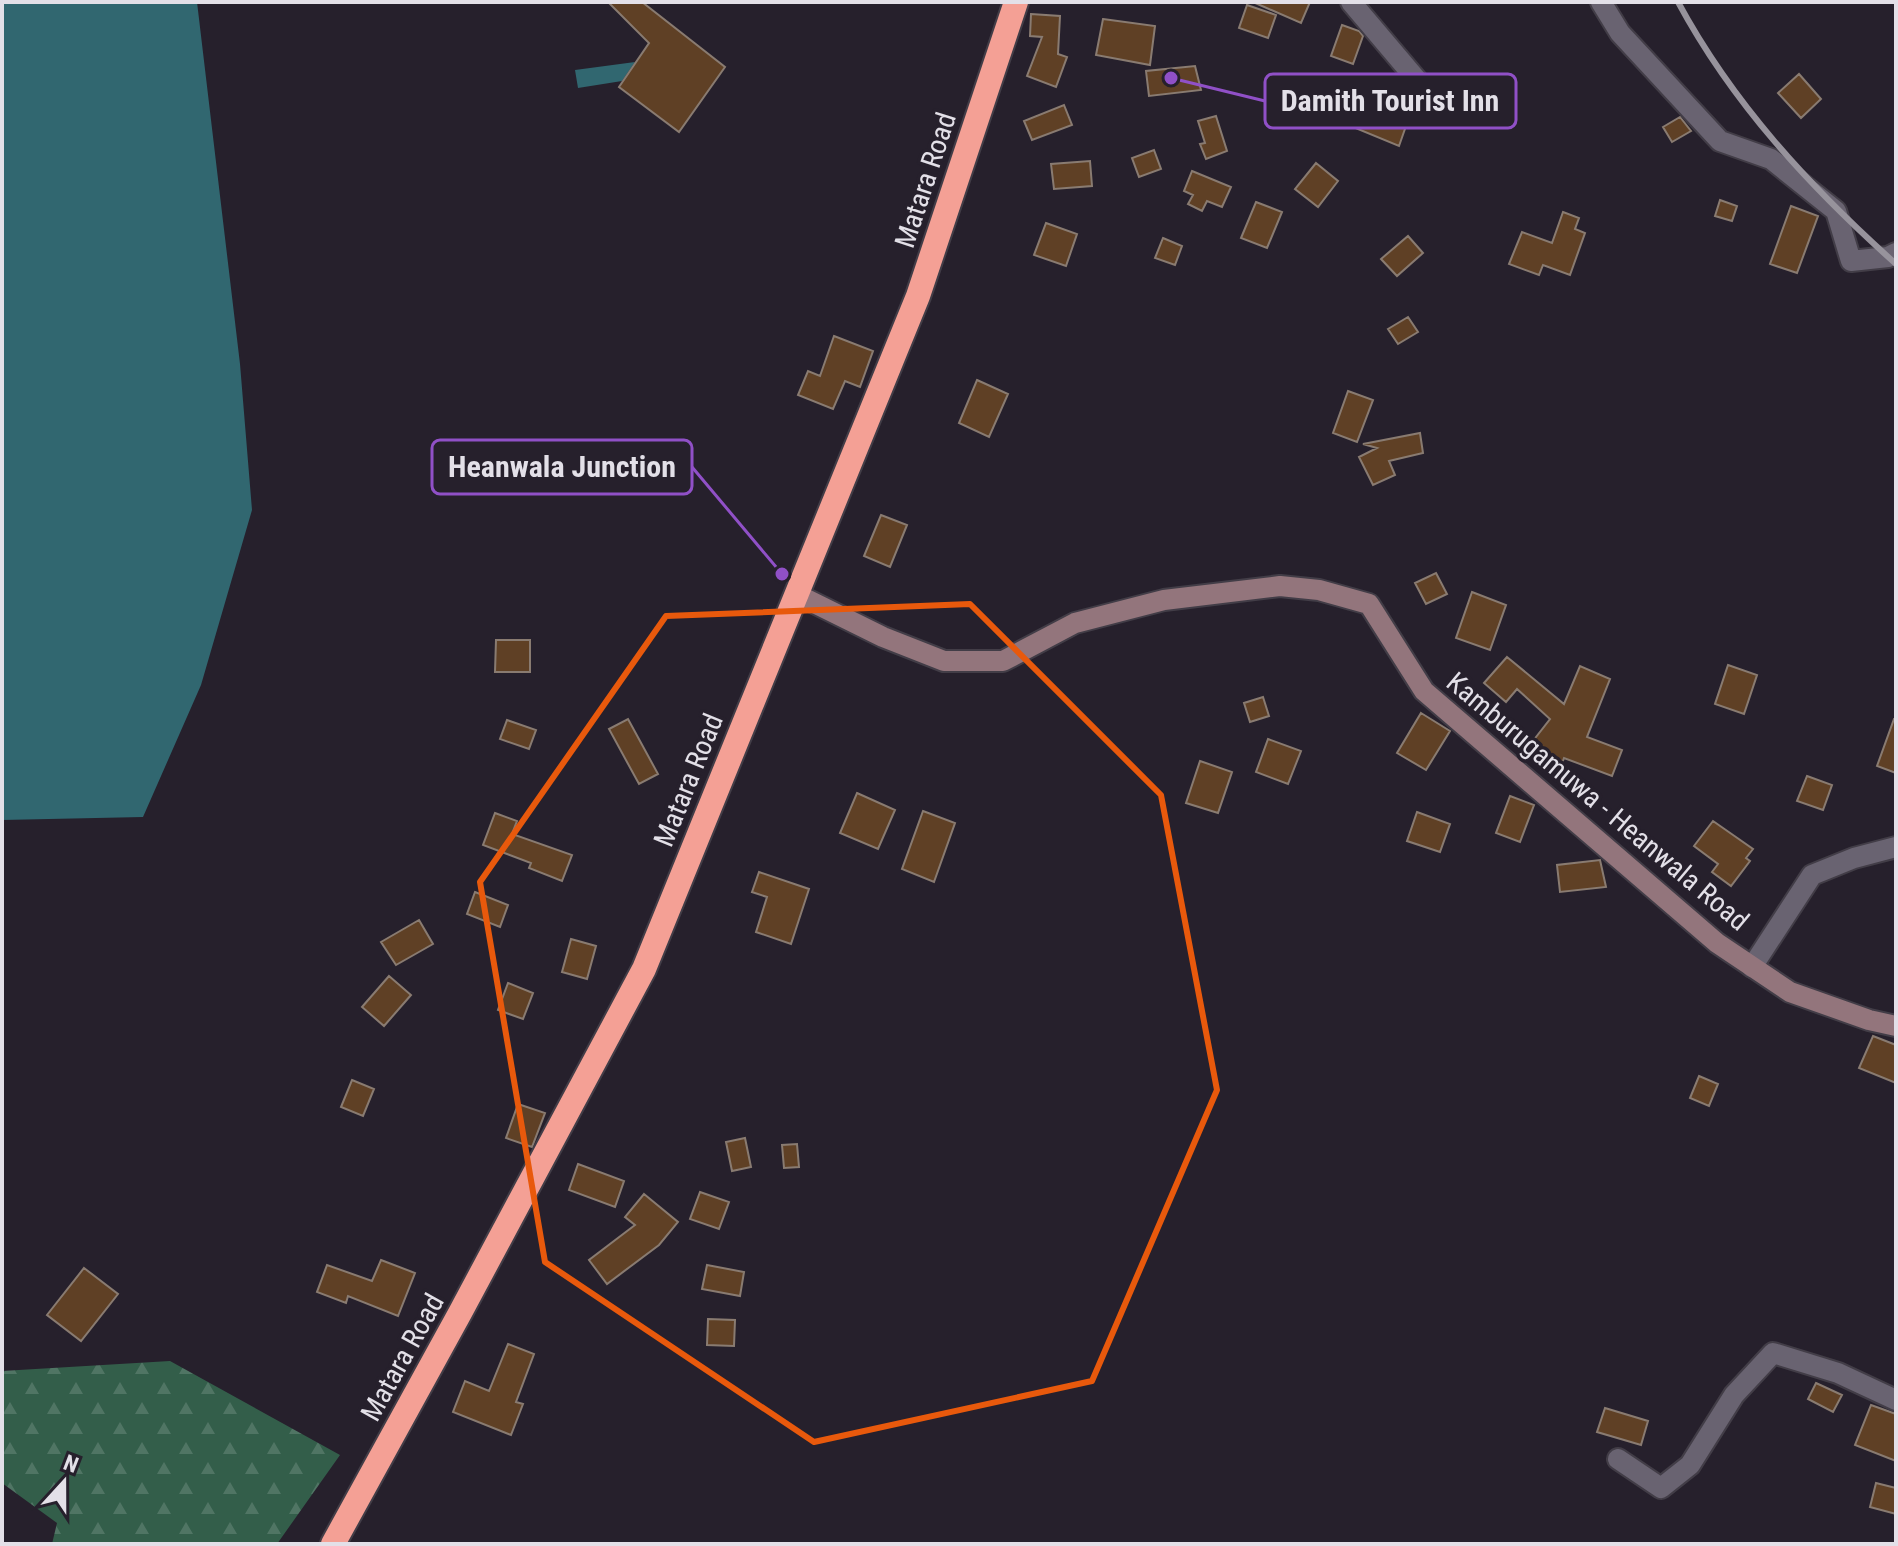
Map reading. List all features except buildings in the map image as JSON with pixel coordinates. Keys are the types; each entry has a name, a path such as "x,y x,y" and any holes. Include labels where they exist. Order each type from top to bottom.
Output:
{"highway":[{"name":"Matara Road","path":"333,1544 644,969 918,296 1016,2"}],"main road":[{"name":"Kamburugamuwa - Heanwala Road","path":"796,594 883,637 944,661 1003,661 1075,623 1164,600 1280,586 1319,590 1369,604 1424,691 1717,943 1790,992 1869,1020 1896,1026"}],"street":[{"path":"1351,2 1422,86"},
{"path":"1601,2 1620,33 1720,141 1771,159 1836,211 1851,261 1888,257 1896,253"},
{"path":"1752,967 1812,875 1854,858 1896,847"},
{"path":"1618,1459 1661,1488 1690,1465 1734,1395 1773,1353 1838,1373 1896,1400"}],"highlighted area":[{"path":"970,604 1161,795 1217,1090 1092,1381 814,1442 545,1262 480,882 666,616"}],"green space":[{"path":"170,1361 340,1455 277,1544 52,1544 57,1523 2,1483 2,1371"}],"water":[{"path":"2,2 197,2 240,364 252,510 201,685 143,817 2,820"},
{"path":"635,62 622,81 578,88 575,70"}],"railway":[{"path":"1678,2 1723,75 1775,142 1833,205 1896,264"}],"place":[{"name":"Damith Tourist Inn","path":"1171,78"},
{"name":"Heanwala Junction","path":"782,574"}]}
